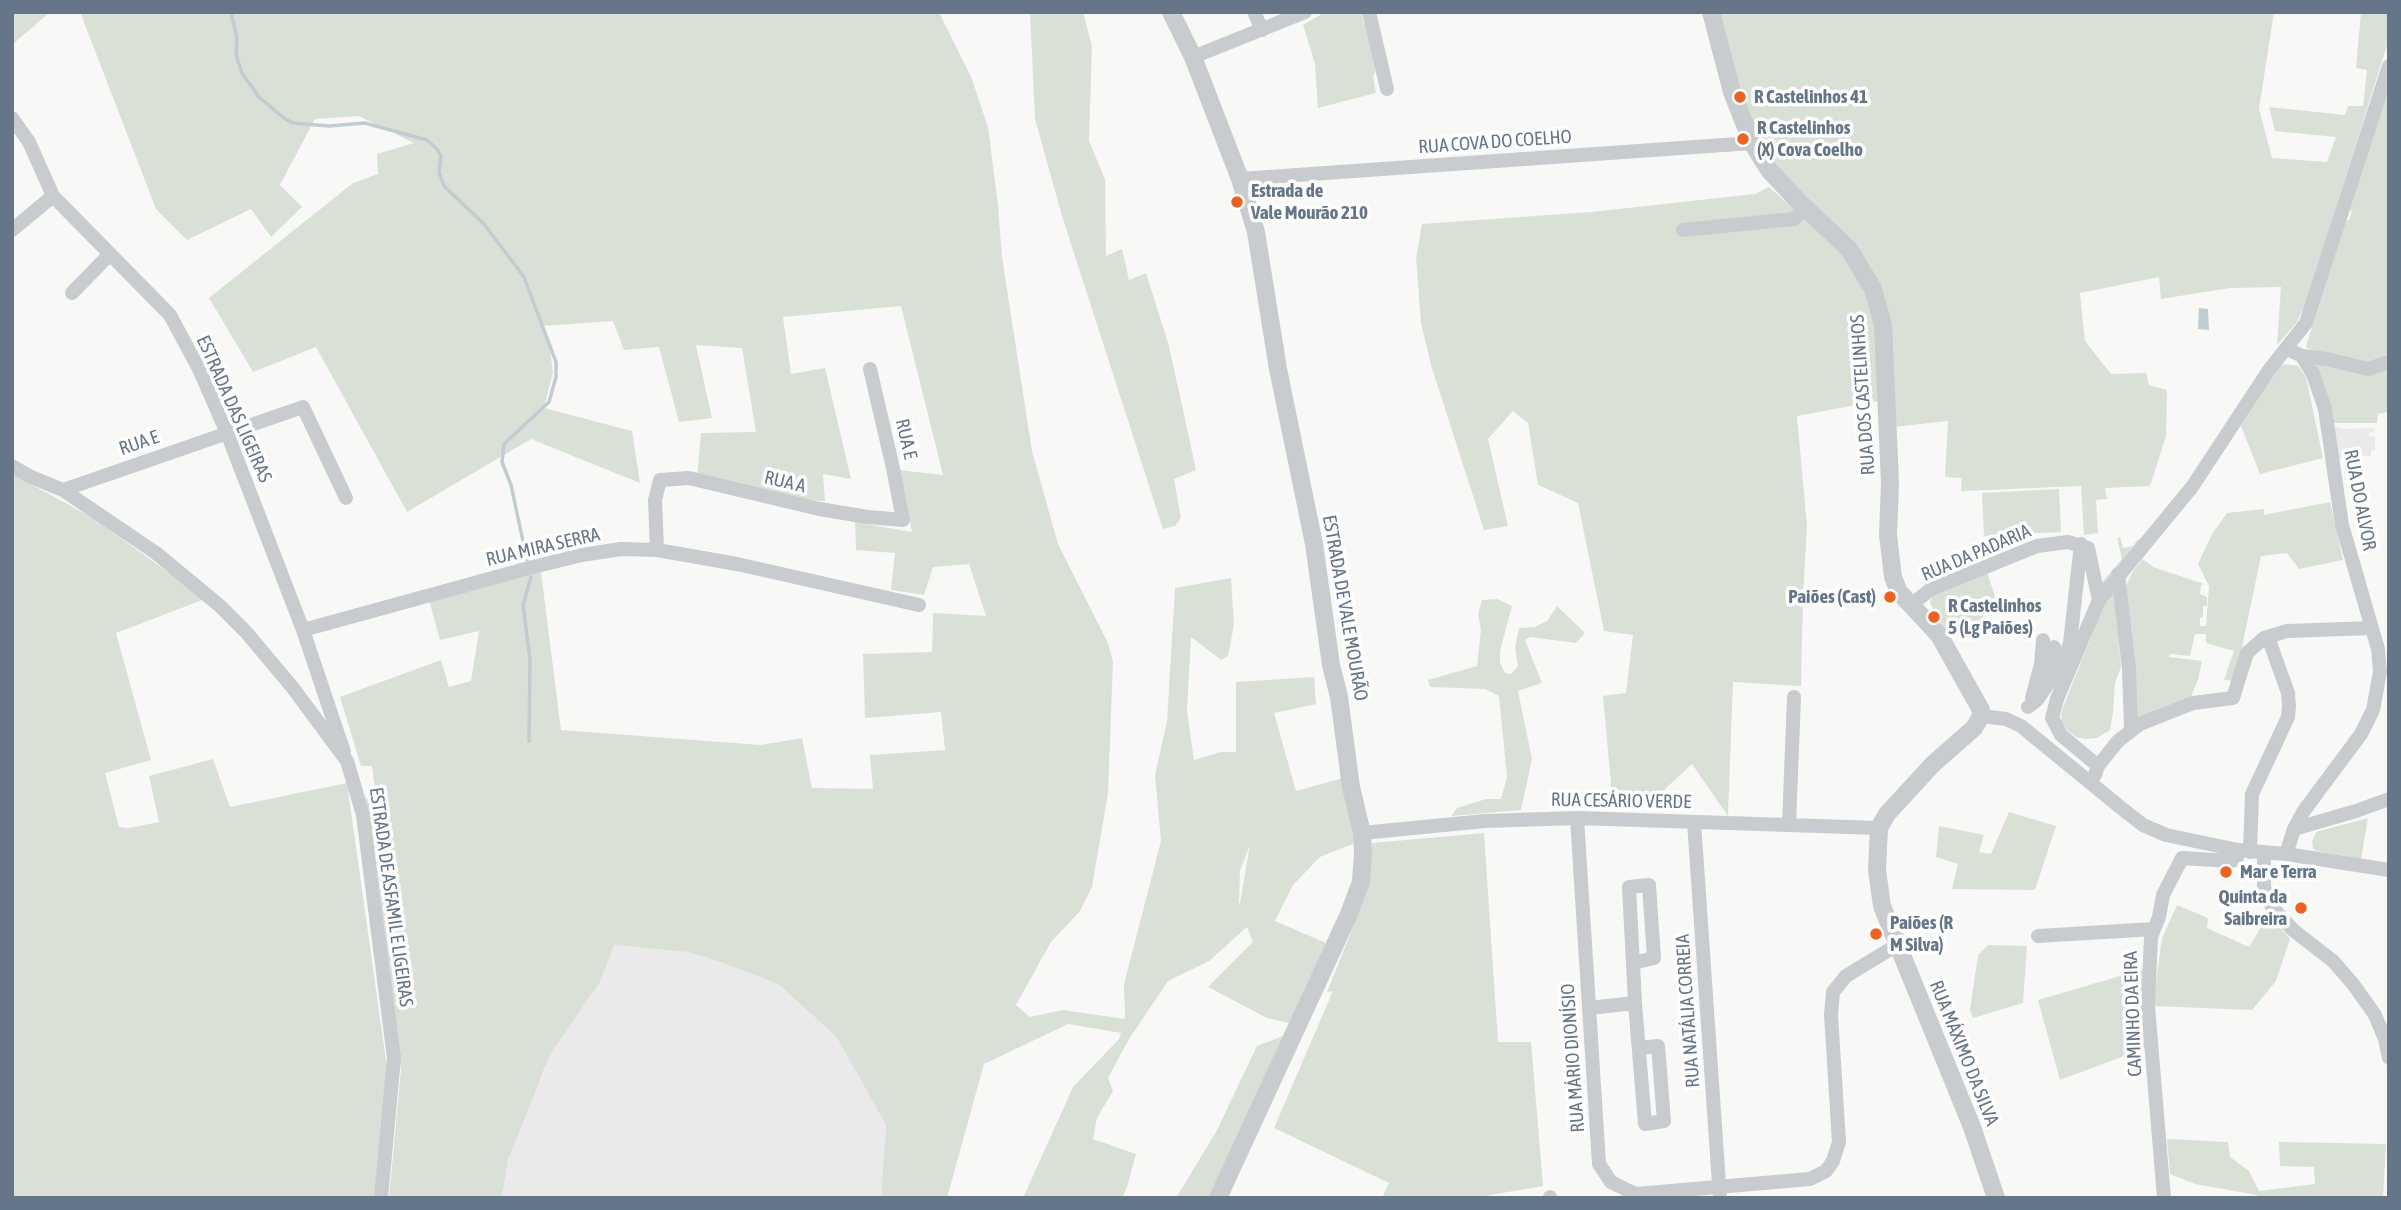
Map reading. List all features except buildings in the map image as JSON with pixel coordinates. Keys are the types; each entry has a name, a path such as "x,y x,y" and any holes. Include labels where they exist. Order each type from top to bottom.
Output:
{"street":[{"name":"ESTRADA DE VALE MOURÃO","path":"1171,12 1193,57 1240,179 1261,257 1278,369 1314,544 1331,665 1346,735 1351,787 1362,833 1363,867 1356,897 1218,1198"},
{"path":"1254,12 1262,30"},
{"path":"1193,57 1305,12"},
{"path":"1369,12 1387,89"},
{"name":"RUA DOS CASTELINHOS","path":"1711,12 1732,92 1752,144 1769,170 1849,249 1873,289 1883,326 1890,466 1890,562 1899,592 1939,635 1978,704 1981,716"},
{"path":"2098,766 2061,735 2052,718 2057,699 2099,600 2192,487 2269,370 2306,323 2389,66"},
{"name":"ESTRADA DAS LIGEIRAS","path":"13,120 29,142 53,196 170,315 199,369 227,433 303,630 347,761"},
{"name":"RUA COVA DO COELHO","path":"1240,179 1752,144"},
{"path":"12,230 53,196"},
{"path":"1683,230 1794,219 1805,208"},
{"path":"72,293 110,254"},
{"path":"2287,349 2302,356 2368,369 2389,362"},
{"name":"RUA DO ALVOR","path":"2286,853 2303,812 2361,734 2373,710 2383,649 2372,628 2342,525 2325,409 2313,374 2302,356"},
{"name":"RUA E","path":"870,369 903,520"},
{"name":"RUA E","path":"63,490 303,407 346,498"},
{"name":"ESTRADA DE ASFAMIL E LIGEIRAS","path":"12,466 63,490 156,554 220,606 246,632 293,688 347,761 363,815 394,1058 381,1198"},
{"name":"RUA A","path":"657,550 655,500 660,480 689,478 819,509 903,520"},
{"name":"RUA DA PADARIA","path":"1911,605 1931,589 2037,546 2068,542 2081,544"},
{"path":"2028,707 2063,662 2070,643 2081,544 2088,548 2099,600"},
{"name":"RUA MIRA SERRA","path":"303,630 582,555 621,549 657,550 737,564 919,605"},
{"path":"2118,574 2129,669 2131,729"},
{"path":"2091,783 2098,766 2131,729 2193,704 2233,698 2247,653 2268,637 2287,631 2372,628"},
{"path":"2268,637 2288,693 2289,706 2288,718 2252,794 2251,852 2272,907 2293,930 2333,961 2353,984 2375,1015 2389,1058"},
{"path":"2021,726 2048,643 2054,661 2050,680"},
{"path":"1789,825 1794,697"},
{"path":"1879,828 1894,804 1933,764 1968,735 1981,716 2006,719 2021,726 2143,825 2166,835 2251,852 2286,853 2389,870"},
{"path":"2294,829 2389,799"},
{"name":"RUA CESÁRIO VERDE","path":"1362,833 1486,821 1577,818 1879,828"},
{"name":"RUA MÁRIO DIONÍSIO","path":"1577,818 1599,1164 1605,1176 1619,1187 1636,1194 1720,1192"},
{"name":"RUA NATÁLIA CORREIA","path":"1694,822 1720,1192"},
{"name":"RUA MÁXIMO DA SILVA","path":"1879,828 1878,892 1897,945 1958,1090 1996,1198"},
{"name":"CAMINHO DA EIRA","path":"2164,1198 2148,1006 2151,937 2159,917 2163,895 2182,858 2232,862 2251,852"},
{"path":"1633,963 1654,958 1649,885 1629,887 1635,1003 1645,1124 1664,1121 1658,1046 1639,1048"},
{"path":"2038,936 2154,929"},
{"path":"1720,1192 1810,1180 1826,1171 1833,1161 1839,1142 1831,1015 1833,992 1846,976 1897,945"},
{"path":"1589,1008 1635,1003"}],"shaded area":[{"path":"12,12 50,12 12,45"},
{"path":"80,12 939,12 972,79 988,127 1002,257 1032,451 1058,544 1108,643 1113,662 1108,793 1092,887 1080,911 1051,942 1016,1005 1030,1017 1063,1010 1125,1019 1124,984 1161,841 1155,775 1167,721 1175,588 1231,578 1234,625 1228,656 1221,660 1191,637 1187,711 1194,760 1221,752 1236,752 1236,682 1314,677 1316,704 1274,713 1296,791 1343,778 1355,843 1320,857 1293,885 1275,921 1326,943 1289,1023 1267,1018 1208,987 1253,942 1247,927 1209,961 1168,981 1129,1039 1108,1078 1113,1091 1097,1118 1093,1139 1136,1154 1122,1198 1023,1198 1073,1087 1119,1039 1121,1033 1068,1024 984,1064 947,1198 881,1198 886,1125 837,1038 830,1031 778,984 687,952 614,945 600,982 554,1049 545,1067 508,1160 502,1198 389,1198 401,1069 375,848 366,798 376,797 372,766 361,766 340,697 441,660 449,687 471,681 479,631 440,640 429,600 541,572 561,730 761,745 802,738 812,788 873,789 870,755 945,750 941,712 865,718 863,654 932,652 933,613 986,616 969,564 933,567 924,595 891,590 895,553 856,550 855,522 912,532 899,470 943,475 901,306 783,317 791,374 825,368 851,479 823,474 825,501 797,500 697,477 701,433 756,432 742,348 696,345 712,418 679,422 659,347 624,350 613,321 542,326 550,350 553,372 544,408 632,431 640,483 531,439 407,512 316,347 253,372 209,298 353,183 378,174 377,154 414,143 359,116 315,119 280,185 302,207 271,237 251,209 187,240 156,209","holes":["1250,845 1240,903 1240,871"]},
{"path":"1030,12 1083,12 1092,46 1089,141 1105,179 1106,256 1122,249 1129,280 1146,273 1169,346 1196,470 1174,479 1181,518 1175,526 1163,529 1062,216 1035,119"},
{"path":"1325,12 1361,12 1377,66 1373,77 1376,93 1318,108 1315,64 1303,25"},
{"path":"1717,12 2274,12 2259,109 2272,158 2327,162 2336,137 2275,131 2269,107 2345,115 2348,106 2363,106 2367,70 2356,68 2361,12 2389,12 2389,39 2307,300 2297,322 2277,345 2281,287 2230,288 2161,299 2159,277 2080,293 2085,341 2111,374 2146,373 2149,385 2167,390 2166,436 2150,486 2105,488 2107,499 2096,500 2098,533 2084,535 2081,486 1961,491 1962,478 1945,477 1948,421 1894,427 1883,293 1775,169 1765,153 1741,97"},
{"path":"2389,80 2389,357 2368,364 2308,349 2306,346 2346,221 2352,212 2350,210"},
{"path":"1769,187 1831,242 1847,258 1859,276 1871,305 1876,332 1878,401 1797,416 1807,526 1801,686 1733,682 1728,816 1692,764 1649,804 1613,806 1603,696 1626,693 1633,635 1604,631 1578,503 1538,485 1528,423 1513,411 1488,439 1508,526 1484,530 1431,365 1421,323 1416,258 1422,224 1591,212 1755,194"},
{"path":"2199,308 2208,309 2209,330 2198,329"},
{"path":"2317,365 2389,366 2389,412 2378,414 2377,423 2332,423"},
{"path":"2279,366 2298,366 2306,377 2323,458 2260,474 2241,426"},
{"path":"2333,426 2344,429 2375,428 2374,432 2369,433 2369,436 2375,436 2375,450 2371,451 2371,456 2343,455 2342,459 2336,459"},
{"path":"12,474 93,518 205,599 116,633 151,760 105,773 119,827 129,828 159,822 149,776 213,759 230,807 347,783 387,1068 375,1198 12,1198"},
{"path":"2059,489 2061,532 1984,536 1982,493"},
{"path":"2330,502 2343,560 2299,569 2287,553 2261,556 2235,681 2224,680 2234,651 2206,643 2206,634 2195,634 2190,656 2170,654 2169,657 2202,661 2190,699 2137,720 2124,590 2133,571 2143,559 2153,567 2204,584 2201,585 2200,594 2207,597 2207,606 2203,606 2200,626 2206,626 2209,586 2198,564 2212,534 2227,513 2264,509 2264,515"},
{"path":"2120,537 2123,548 2133,546 2140,540 2099,590 2098,587 2122,559 2117,538"},
{"path":"1987,572 1998,605 1982,611 1984,621 1945,630 1930,603 1933,593"},
{"path":"2114,589 2121,667 2115,683 2110,730 2097,738 2076,737 2061,722 2062,710 2105,602"},
{"path":"1497,599 1512,606 1500,651 1500,663 1505,673 1511,674 1518,666 1515,647 1519,628 1535,627 1547,621 1557,606 1585,633 1576,643 1530,637 1525,640 1542,683 1518,691 1532,759 1521,810 1451,816 1457,808 1486,799 1501,799 1507,777 1499,696 1485,689 1430,687 1428,680 1477,666 1481,629 1478,614 1482,600"},
{"path":"2009,812 2056,826 2035,890 1952,889 1958,864 1936,857 1939,826 1984,835 1979,852 1991,854"},
{"path":"2368,818 2361,859 2316,851 2313,848 2316,832"},
{"path":"1484,833 1498,1042 1531,1042 1543,1186 1473,1198 1382,1198 1389,1183 1274,1128 1333,991 1327,992 1366,895 1372,843"},
{"path":"2177,905 2208,918 2207,928 2249,947 2269,914 2290,939 2276,981 2252,1010 2153,1006 2162,938"},
{"path":"614,945 687,952 778,984 830,1031 837,1038 886,1125 881,1198 502,1198 508,1160 533,1094 554,1049 600,982"},
{"path":"1988,945 2027,946 2023,1003 1973,1018 1970,1010 1978,955"},
{"path":"2144,969 2146,1048 2060,1080 2038,1000"},
{"path":"1283,1036 1210,1198 1176,1198 1216,1132 1257,1046"},
{"path":"2167,1139 2228,1142 2230,1157 2249,1171 2259,1191 2315,1184 2314,1167 2280,1166 2279,1142 2386,1144 2383,1198 2257,1198 2257,1195 2195,1184 2170,1174"}],"waterway":[{"path":"231,12 237,39 236,55 242,73 259,97 293,123 329,126 365,123 427,140 441,156 439,172 444,186 484,224 524,277 556,362 556,377 549,402 504,444 502,462 511,485 527,560"},
{"path":"529,741 530,659 523,605 531,577"}],"place":[{"name":"R Castelinhos 41","path":"1740,97"},
{"name":"R Castelinhos (X) Cova Coelho","path":"1743,139"},
{"name":"Estrada de Vale Mourão 210","path":"1237,202"},
{"name":"Paiões (Cast)","path":"1890,597"},
{"name":"R Castelinhos 5 (Lg Paiões)","path":"1934,617"},
{"name":"Mar e Terra","path":"2226,872"},
{"name":"Quinta da Saibreira","path":"2301,908"},
{"name":"Paiões (R M Silva)","path":"1876,934"}]}
